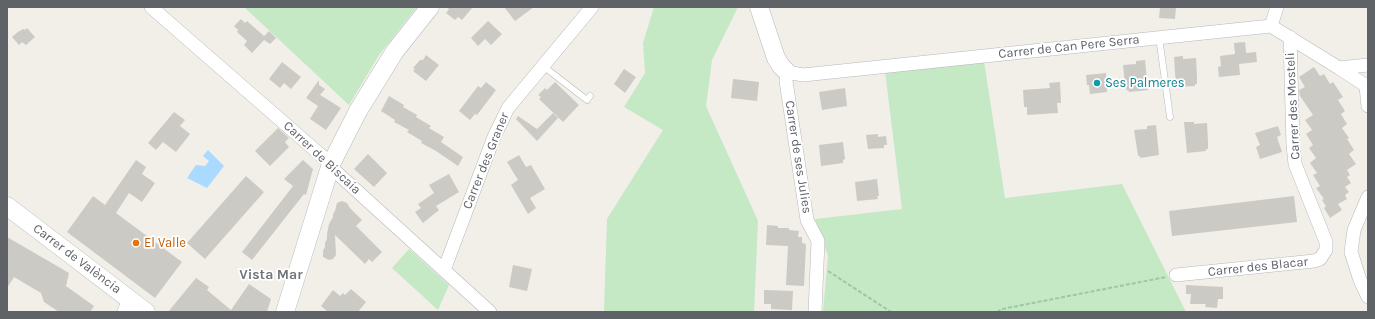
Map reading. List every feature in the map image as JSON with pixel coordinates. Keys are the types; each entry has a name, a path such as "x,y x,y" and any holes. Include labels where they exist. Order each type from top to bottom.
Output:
{"street":[{"name":"Carrer de Biscaia","path":"151,7 331,164 335,171 490,312"},
{"path":"285,312 331,164 358,111 395,52 430,7"},
{"name":"Carrer des Graner","path":"444,270 494,137 508,108 592,7"},
{"path":"759,7 776,58 781,66 788,72"},
{"path":"1277,7 1271,26 1340,68 1367,87 1368,106"},
{"name":"Carrer de Can Pere Serra","path":"788,72 804,75 1271,26"},
{"name":"Carrer des Mosteli","path":"1290,37 1293,145 1295,164 1326,242"},
{"path":"1340,68 1368,64"},
{"name":"Carrer de ses Julies","path":"788,72 786,81 807,220 818,241 815,312"},
{"path":"1368,197 1354,230 1351,252 1360,280 1368,297"},
{"name":"Carrer de València","path":"7,206 126,305 146,312"},
{"name":"Carrer des Blacar","path":"1176,275 1314,261 1320,259 1326,250 1326,242"}],"lane":[{"path":"1159,37 1170,117"},
{"path":"543,66 586,100 590,96"}],"path":[{"path":"817,263 891,312"},
{"path":"997,312 1002,309 1176,275"}],"green space":[{"path":"244,7 416,8 379,55 349,105"},
{"path":"654,7 738,7 712,60 706,106 758,221 754,312 604,312 607,219 663,130 624,107 645,73 643,43"},
{"path":"984,61 1005,198 1122,184 1186,312 823,312 828,256 815,219 902,209 885,71"},
{"path":"409,249 449,285 438,310 392,268"}],"water":[{"path":"208,150 224,166 207,188 187,178 196,165 205,166 209,161 203,156"}],"building":[{"path":"446,7 473,7 462,20 458,17 455,20 446,13 449,9"},
{"path":"504,7 534,7 515,21"},
{"path":"1160,7 1176,7 1175,19 1159,18"},
{"path":"241,19 245,23 247,21 264,36 269,31 276,38 270,44 264,40 252,53 244,45 247,41 237,32 238,30 234,26"},
{"path":"488,21 502,34 491,45 485,39 478,46 471,38"},
{"path":"27,28 35,37 26,45 22,42 19,45 12,37 19,31"},
{"path":"1245,42 1246,53 1256,52 1257,62 1239,64 1240,75 1219,77 1218,67 1221,66 1220,56 1235,54 1234,43"},
{"path":"426,55 439,65 426,81 413,71 415,69 413,68 420,60 423,60"},
{"path":"1183,56 1183,59 1196,58 1197,84 1195,84 1195,86 1176,87 1174,57"},
{"path":"1145,60 1148,90 1127,91 1123,65 1136,64 1136,61"},
{"path":"282,62 301,77 291,89 284,83 280,88 269,79"},
{"path":"1314,67 1320,76 1324,74 1330,84 1333,82 1343,97 1338,100 1345,111 1341,114 1347,124 1342,128 1349,138 1347,139 1354,150 1349,154 1356,164 1347,170 1350,175 1347,177 1351,183 1345,187 1349,192 1345,195 1347,199 1338,204 1342,210 1330,218 1324,208 1326,206 1322,200 1324,199 1316,188 1320,186 1313,175 1317,173 1310,163 1316,158 1309,148 1313,145 1306,134 1312,130 1305,120 1313,115 1300,96 1299,90 1305,87 1299,77"},
{"path":"624,69 636,77 625,93 614,84"},
{"name":"Ses Palmeres","path":"1106,73 1107,92 1090,94 1086,75"},
{"path":"733,79 759,82 757,101 731,98"},
{"path":"319,80 319,85 325,89 320,95 341,108 326,130 310,119 318,106 306,98"},
{"path":"486,82 496,90 477,115 475,114 470,120 459,111 478,86 481,88"},
{"path":"555,82 579,105 563,122 539,99 541,97 538,95 545,88 547,90"},
{"path":"1060,82 1061,103 1057,103 1058,113 1027,115 1027,107 1024,107 1023,90 1050,88 1049,83"},
{"path":"845,88 847,106 822,110 819,92"},
{"path":"389,96 404,105 403,107 417,115 416,117 431,126 429,128 444,137 441,142 463,157 458,166 421,143 422,141 407,132 409,130 394,122 395,120 381,111"},
{"path":"174,112 185,120 180,126 190,134 176,152 163,142 156,150 148,143"},
{"path":"553,113 558,118 537,141 516,119 518,116 537,129"},
{"path":"1184,122 1194,122 1194,124 1207,123 1208,149 1206,149 1206,151 1187,153"},
{"path":"1156,125 1159,155 1140,158 1140,156 1138,156 1134,130 1147,129 1147,126"},
{"path":"1278,126 1281,135 1277,137 1282,152 1260,159 1256,147 1260,145 1255,133"},
{"path":"278,128 289,138 285,142 289,147 270,166 255,151"},
{"path":"878,134 878,137 886,136 887,145 884,145 884,148 868,149 866,135"},
{"path":"843,142 845,159 843,160 843,163 821,166 819,145"},
{"path":"368,154 387,173 374,187 354,169"},
{"path":"519,155 526,167 531,165 545,189 530,198 536,208 528,214 511,185 518,180 507,162"},
{"path":"136,160 146,167 142,174 155,183 142,202 129,193 116,213 182,262 155,298 67,232 93,196 105,205"},
{"path":"303,160 313,169 306,195 304,194 252,260 242,252 293,186 284,179"},
{"path":"449,174 459,192 436,206 439,210 423,223 415,212 421,208 418,204 434,193 429,185"},
{"path":"246,176 264,192 205,259 187,243"},
{"path":"877,179 878,199 857,201 855,182"},
{"path":"1294,196 1297,222 1172,236 1169,211"},
{"path":"342,201 347,203 362,220 356,226 382,252 372,262 369,259 365,264 335,235 336,255 333,259 329,260 323,257 329,224 333,217 337,203"},
{"path":"767,225 799,231 798,237 802,237 802,243 806,244 804,286 786,285 788,246 766,245"},
{"path":"7,237 69,273 66,286 94,306 90,312 59,312 44,302 41,293 14,277 7,288"},
{"path":"513,265 532,269 527,291 509,287"},
{"path":"196,278 209,287 207,290 231,310 249,284 271,299 267,312 168,312"},
{"path":"1186,285 1223,287 1223,299 1218,299 1217,308 1205,307 1206,304 1190,304 1191,294 1186,294"},
{"path":"351,289 366,302 358,312 328,312 321,306 333,290 340,296 343,293 345,295"},
{"path":"764,290 793,291 792,310 771,309 771,304 764,304"}],"place":[{"name":"Ses Palmeres","path":"1097,83"},
{"name":"El Valle","path":"136,243"}],"district":[{"name":"Vista Mar","path":"271,275"}]}
